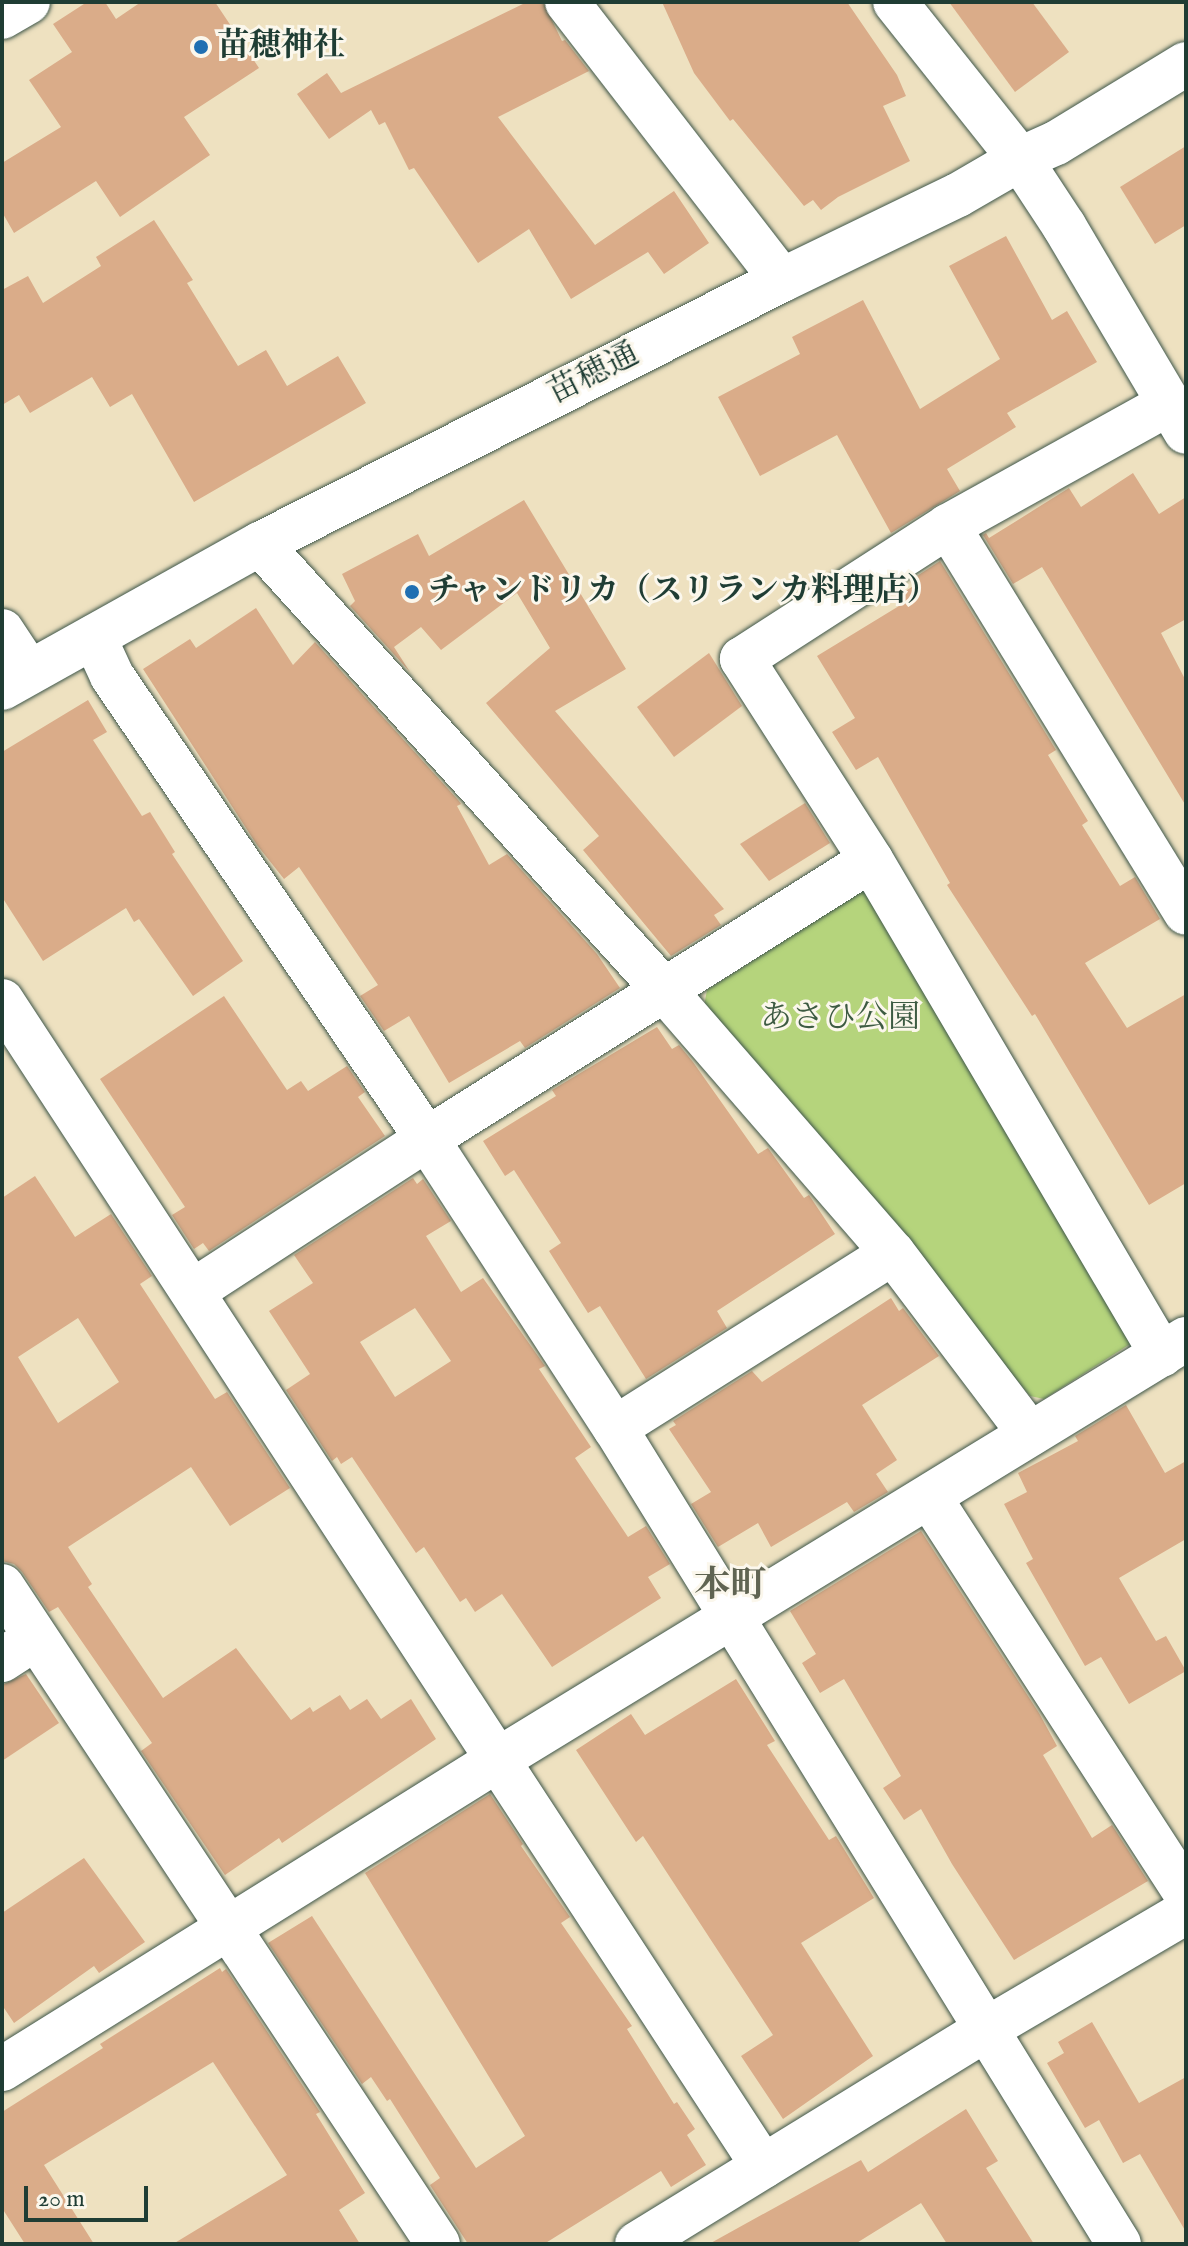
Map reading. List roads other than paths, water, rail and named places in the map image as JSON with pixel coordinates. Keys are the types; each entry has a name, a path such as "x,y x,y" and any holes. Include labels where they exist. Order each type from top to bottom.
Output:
{"street":[{"path":"2,17 28,2"},
{"path":"567,2 782,280"},
{"path":"2,2069 499,1759 1174,1347 742,659 948,526 1177,418 1064,226 1020,159 895,2"},
{"name":"苗穂通","path":"15,680 260,544 782,280 958,195 1020,159 1056,143 1186,64"},
{"path":"948,526 1186,913"},
{"path":"260,544 665,991 893,1253 1030,1434"},
{"path":"2,631 15,680"},
{"path":"94,637 112,676 427,1139 615,1428 1119,2244"},
{"path":"193,1291 427,1139 871,860"},
{"path":"2,1001 763,2166"},
{"path":"615,1428 893,1253"},
{"path":"930,1498 1186,1894"},
{"path":"2,1586 19,1649 230,1929 438,2244"},
{"path":"637,2244 985,2030 1186,1912"}],"place":[{"name":"苗穂神社","path":"201,47"},
{"name":"チャンドリカ（スリランカ料理店）","path":"412,592"}],"district":[{"name":"本町","path":"730,1587"}],"park label":[{"name":"あさひ公園","path":"840,1019"}]}
